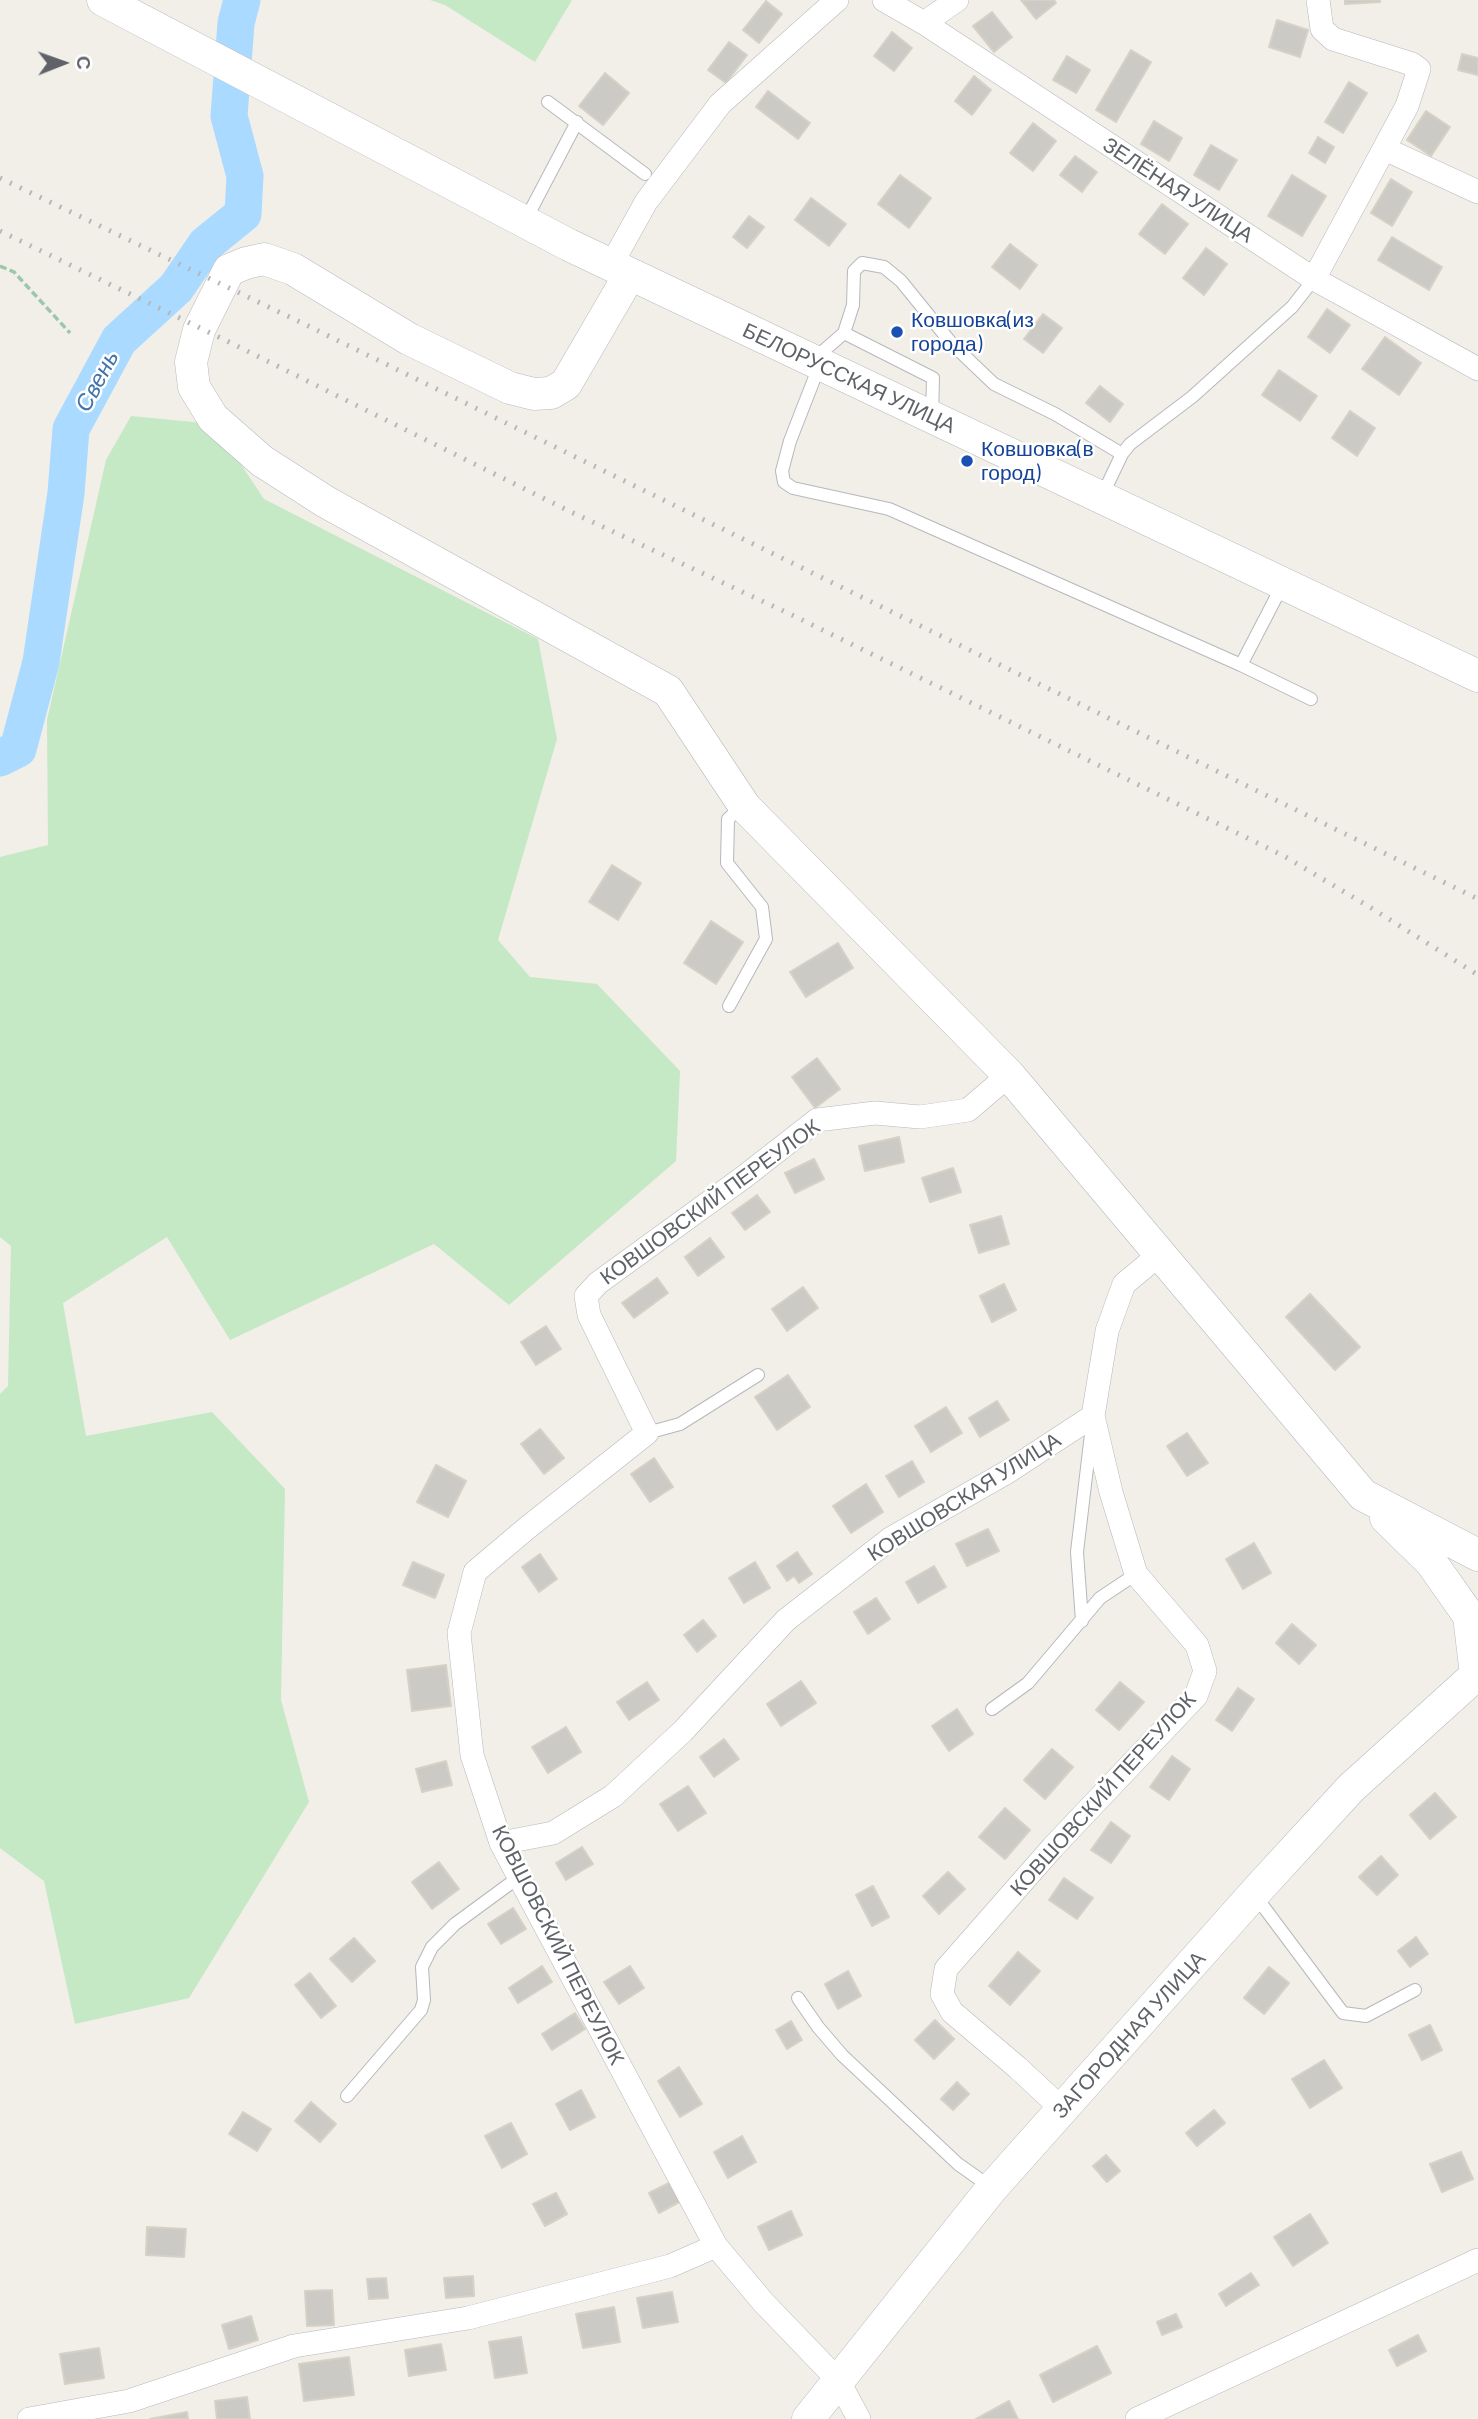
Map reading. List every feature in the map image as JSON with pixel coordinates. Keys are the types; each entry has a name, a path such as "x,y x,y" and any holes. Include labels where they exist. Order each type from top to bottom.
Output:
{"street":[{"name":"БЕЛОРУССКАЯ УЛИЦА","path":"103,0 621,270 1478,676"},
{"path":"837,0 720,104 646,202 621,270 566,384 551,393 534,394 510,388 409,339 293,269 264,259 229,270 198,330 191,362 194,387 213,418 261,461 315,495 668,691 745,807 1009,1075 1363,1495 1432,1562 1469,1616 1477,1674"},
{"name":"ЗЕЛЁНАЯ УЛИЦА","path":"884,0 924,23 1314,279 1478,369"},
{"path":"924,23 957,0"},
{"path":"1314,279 1407,106 1419,69 1412,64 1333,39 1322,29 1318,0"},
{"path":"1385,149 1478,192"},
{"name":"КОВШОВСКИЙ ПЕРЕУЛОК","path":"859,2419 838,2380 763,2302 716,2246 501,1843 472,1755 459,1633 475,1573 647,1433 589,1315 586,1296 598,1283 744,1177 817,1119 875,1113 920,1117 968,1110 1009,1075"},
{"path":"1093,1416 1107,1331 1124,1284 1159,1255"},
{"name":"КОВШОВСКИЙ ПЕРЕУЛОК","path":"1062,2109 953,2012 943,1994 946,1969 1053,1847 1196,1696 1205,1671 1197,1645 1136,1574 1111,1492 1093,1416"},
{"name":"КОВШОВСКАЯ УЛИЦА","path":"501,1843 552,1833 613,1796 682,1731 796,1612 890,1539 1009,1471 1093,1416"},
{"path":"1363,1495 1478,1555"},
{"name":"ЗАГОРОДНАЯ УЛИЦА","path":"808,2419 992,2188 1254,1894 1351,1788 1477,1674"},
{"path":"29,2419 129,2401 294,2346 468,2318 670,2266 716,2246"},
{"path":"1137,2419 1478,2260"}],"lane":[{"path":"548,102 645,174"},
{"path":"525,222 577,122"},
{"path":"1122,454 1055,414 994,384 952,344 901,281 884,267 862,263 854,271 853,305 844,333 816,362 782,471 784,482 793,488 889,509 1241,665 1311,699"},
{"path":"1101,496 1122,454 1130,444 1192,397 1292,307 1314,279"},
{"path":"844,333 933,378 932,417"},
{"path":"1241,665 1284,583"},
{"path":"729,1006 766,939 762,907 727,863 728,819 745,807"},
{"path":"647,1433 680,1424 758,1375"},
{"path":"1082,1621 1077,1552 1093,1416"},
{"path":"992,1709 1028,1683 1101,1598 1136,1574"},
{"path":"347,2096 421,2010 424,2000 422,1967 432,1947 455,1924 519,1877"},
{"path":"1254,1894 1343,2013 1366,2015 1415,1990"},
{"path":"798,1998 842,2055 957,2164 992,2188"}],"path":[{"path":"0,266 14,272 70,333"}],"green space":[{"path":"430,0 572,0 535,62 445,5"},
{"path":"131,416 214,424 264,499 538,639 557,739 498,940 530,977 597,984 680,1071 676,1161 509,1305 434,1244 230,1340 167,1237 63,1303 86,1436 212,1412 285,1489 281,1700 309,1802 189,1998 75,2024 44,1881 0,1848 0,1394 8,1386 11,1246 0,1237 0,857 48,845 47,720 106,460"}],"building":[{"path":"1021,0 1054,0 1056,3 1036,19"},
{"path":"1345,0 1380,0 1380,2 1345,4"},
{"path":"766,1 782,14 759,43 743,30"},
{"path":"992,12 1012,37 994,52 973,26"},
{"path":"1277,20 1308,30 1300,57 1269,47"},
{"path":"892,32 912,48 894,71 874,56"},
{"path":"729,42 747,55 726,83 708,70"},
{"path":"1131,50 1151,62 1116,122 1096,110"},
{"path":"1462,54 1478,58 1478,75 1458,70"},
{"path":"1067,56 1090,70 1076,93 1053,80"},
{"path":"605,73 629,93 603,125 579,106"},
{"path":"974,76 991,90 972,115 955,101"},
{"path":"1349,82 1367,93 1343,133 1325,122"},
{"path":"768,91 810,123 798,139 756,107"},
{"path":"1426,111 1450,127 1431,156 1407,140"},
{"path":"1154,121 1182,138 1169,161 1141,144"},
{"path":"1033,123 1056,141 1033,171 1010,153"},
{"path":"1318,137 1334,147 1325,163 1309,153"},
{"path":"1211,145 1237,160 1219,190 1194,175"},
{"path":"1075,156 1097,172 1082,192 1060,175"},
{"path":"900,175 931,198 909,228 878,204"},
{"path":"1292,175 1326,196 1302,236 1268,216"},
{"path":"1391,179 1412,192 1392,226 1371,213"},
{"path":"811,198 846,224 829,246 795,220"},
{"path":"1162,204 1188,224 1165,254 1139,234"},
{"path":"749,216 764,227 747,248 733,237"},
{"path":"1392,237 1442,267 1429,290 1378,260"},
{"path":"1010,244 1037,265 1020,289 992,267"},
{"path":"1206,248 1227,264 1204,295 1183,278"},
{"path":"1327,309 1350,325 1330,353 1308,337"},
{"path":"1043,314 1062,328 1043,353 1024,339"},
{"path":"1385,337 1421,363 1399,395 1362,369"},
{"path":"1279,370 1317,396 1300,421 1262,395"},
{"path":"1100,386 1123,404 1110,422 1086,403"},
{"path":"1350,411 1375,428 1357,456 1332,438"},
{"path":"612,865 641,883 618,920 589,902"},
{"path":"711,921 743,942 716,984 684,963"},
{"path":"838,943 853,968 806,997 790,972"},
{"path":"817,1058 840,1089 815,1108 792,1077"},
{"path":"899,1137 904,1162 865,1171 859,1146"},
{"path":"814,1159 824,1179 795,1193 785,1173"},
{"path":"953,1168 961,1192 930,1202 922,1178"},
{"path":"757,1195 770,1212 745,1230 732,1213"},
{"path":"1001,1216 1009,1244 979,1253 970,1225"},
{"path":"710,1238 724,1257 698,1276 685,1257"},
{"path":"657,1278 668,1293 634,1318 622,1303"},
{"path":"1004,1284 1016,1310 992,1322 980,1296"},
{"path":"803,1287 818,1308 787,1331 772,1309"},
{"path":"1310,1294 1360,1347 1335,1370 1286,1317"},
{"path":"546,1326 561,1349 536,1365 521,1342"},
{"path":"788,1375 810,1407 777,1430 755,1397"},
{"path":"997,1401 1009,1420 980,1437 969,1418"},
{"path":"946,1407 962,1433 931,1452 915,1426"},
{"path":"540,1429 564,1458 544,1474 521,1444"},
{"path":"1187,1433 1208,1463 1187,1476 1167,1446"},
{"path":"654,1458 673,1487 650,1502 631,1474"},
{"path":"912,1461 924,1482 899,1497 886,1476"},
{"path":"436,1465 466,1481 448,1517 417,1502"},
{"path":"866,1484 883,1512 851,1533 833,1506"},
{"path":"988,1529 999,1551 967,1566 956,1544"},
{"path":"1254,1543 1271,1573 1243,1589 1226,1559"},
{"path":"797,1552 812,1574 799,1583 794,1576 787,1581 777,1566"},
{"path":"540,1554 557,1579 539,1592 522,1567"},
{"path":"413,1562 444,1575 435,1598 403,1585"},
{"path":"755,1562 770,1588 744,1603 729,1578"},
{"path":"934,1566 946,1587 918,1603 906,1582"},
{"path":"876,1598 890,1619 868,1634 854,1612"},
{"path":"703,1620 716,1636 697,1652 684,1635"},
{"path":"1292,1624 1316,1645 1299,1664 1276,1643"},
{"path":"446,1665 451,1706 412,1711 407,1670"},
{"path":"801,1681 816,1703 781,1726 767,1704"},
{"path":"647,1682 659,1700 629,1720 617,1702"},
{"path":"1120,1682 1144,1702 1119,1730 1096,1710"},
{"path":"1238,1688 1254,1699 1232,1731 1216,1720"},
{"path":"957,1709 973,1734 949,1751 932,1726"},
{"path":"566,1727 581,1752 548,1773 532,1747"},
{"path":"724,1739 739,1759 714,1777 700,1757"},
{"path":"1052,1749 1073,1767 1045,1799 1024,1780"},
{"path":"1172,1756 1190,1769 1169,1800 1150,1787"},
{"path":"446,1761 452,1785 422,1792 416,1769"},
{"path":"688,1786 706,1813 678,1831 660,1804"},
{"path":"1435,1793 1456,1817 1430,1839 1410,1815"},
{"path":"1005,1808 1030,1830 1005,1859 979,1837"},
{"path":"1111,1822 1130,1836 1111,1863 1091,1850"},
{"path":"582,1847 593,1864 566,1880 556,1863"},
{"path":"1381,1856 1398,1875 1377,1895 1359,1877"},
{"path":"439,1862 459,1889 432,1909 412,1882"},
{"path":"948,1872 965,1889 939,1914 923,1896"},
{"path":"1064,1878 1093,1898 1077,1919 1049,1900"},
{"path":"873,1886 889,1917 872,1926 856,1895"},
{"path":"513,1908 526,1929 501,1944 488,1924"},
{"path":"1416,1937 1428,1954 1410,1967 1398,1951"},
{"path":"354,1938 375,1961 352,1982 330,1959"},
{"path":"1018,1952 1040,1971 1010,2005 989,1986"},
{"path":"542,1966 552,1982 518,2003 509,1988"},
{"path":"630,1966 644,1988 619,2004 604,1982"},
{"path":"1269,1967 1289,1983 1264,2014 1244,1998"},
{"path":"848,1971 861,1996 838,2009 825,1984"},
{"path":"310,1973 336,2006 321,2018 295,1985"},
{"path":"575,2013 585,2029 552,2050 542,2034"},
{"path":"935,2020 954,2039 934,2059 915,2040"},
{"path":"791,2021 802,2040 787,2049 776,2030"},
{"path":"1430,2025 1442,2050 1422,2060 1409,2035"},
{"path":"1324,2060 1342,2088 1310,2108 1292,2079"},
{"path":"679,2067 702,2104 680,2117 658,2081"},
{"path":"957,2082 969,2094 953,2110 941,2099"},
{"path":"581,2090 595,2117 570,2130 556,2104"},
{"path":"311,2102 336,2124 320,2142 295,2121"},
{"path":"1214,2110 1225,2123 1197,2146 1186,2133"},
{"path":"243,2112 271,2129 257,2151 229,2134"},
{"path":"511,2123 527,2154 502,2168 485,2136"},
{"path":"742,2136 756,2162 728,2178 714,2152"},
{"path":"1461,2152 1473,2179 1442,2192 1430,2164"},
{"path":"1106,2155 1120,2171 1107,2182 1093,2166"},
{"path":"673,2181 683,2200 659,2213 649,2193"},
{"path":"556,2193 567,2214 545,2226 533,2204"},
{"path":"791,2211 802,2235 769,2250 758,2227"},
{"path":"1310,2214 1328,2243 1293,2266 1274,2237"},
{"path":"147,2227 186,2229 184,2257 146,2255"},
{"path":"1251,2273 1259,2285 1226,2306 1219,2294"},
{"path":"473,2276 474,2296 446,2298 444,2278"},
{"path":"386,2278 388,2298 369,2299 367,2279"},
{"path":"332,2290 334,2325 307,2326 305,2291"},
{"path":"672,2292 678,2322 643,2328 637,2298"},
{"path":"614,2307 620,2342 583,2348 576,2314"},
{"path":"1176,2314 1182,2327 1162,2335 1157,2322"},
{"path":"251,2316 258,2340 229,2349 222,2325"},
{"path":"1418,2335 1426,2351 1397,2366 1389,2350"},
{"path":"521,2337 527,2373 495,2378 489,2342"},
{"path":"441,2344 446,2370 409,2376 405,2350"},
{"path":"1097,2346 1111,2373 1053,2402 1040,2375"},
{"path":"99,2348 104,2378 65,2384 60,2354"},
{"path":"349,2357 354,2395 304,2401 299,2364"},
{"path":"247,2397 250,2419 217,2419 215,2401"},
{"path":"1009,2401 1018,2419 976,2419"},
{"path":"187,2412 188,2419 150,2419"}],"waterway":[{"name":"Свень","path":"0,758 18,749 41,662 66,493 71,429 119,340 176,288 206,244 243,214 245,176 229,116 236,23 242,0"}],"railway":[{"path":"0,178 300,322 1478,899"},
{"path":"0,231 569,511 792,615 1284,856 1478,975"}],"place":[{"name":"Ковшовка(из города)","path":"897,332"},
{"name":"Ковшовка(в город)","path":"967,461"}]}
